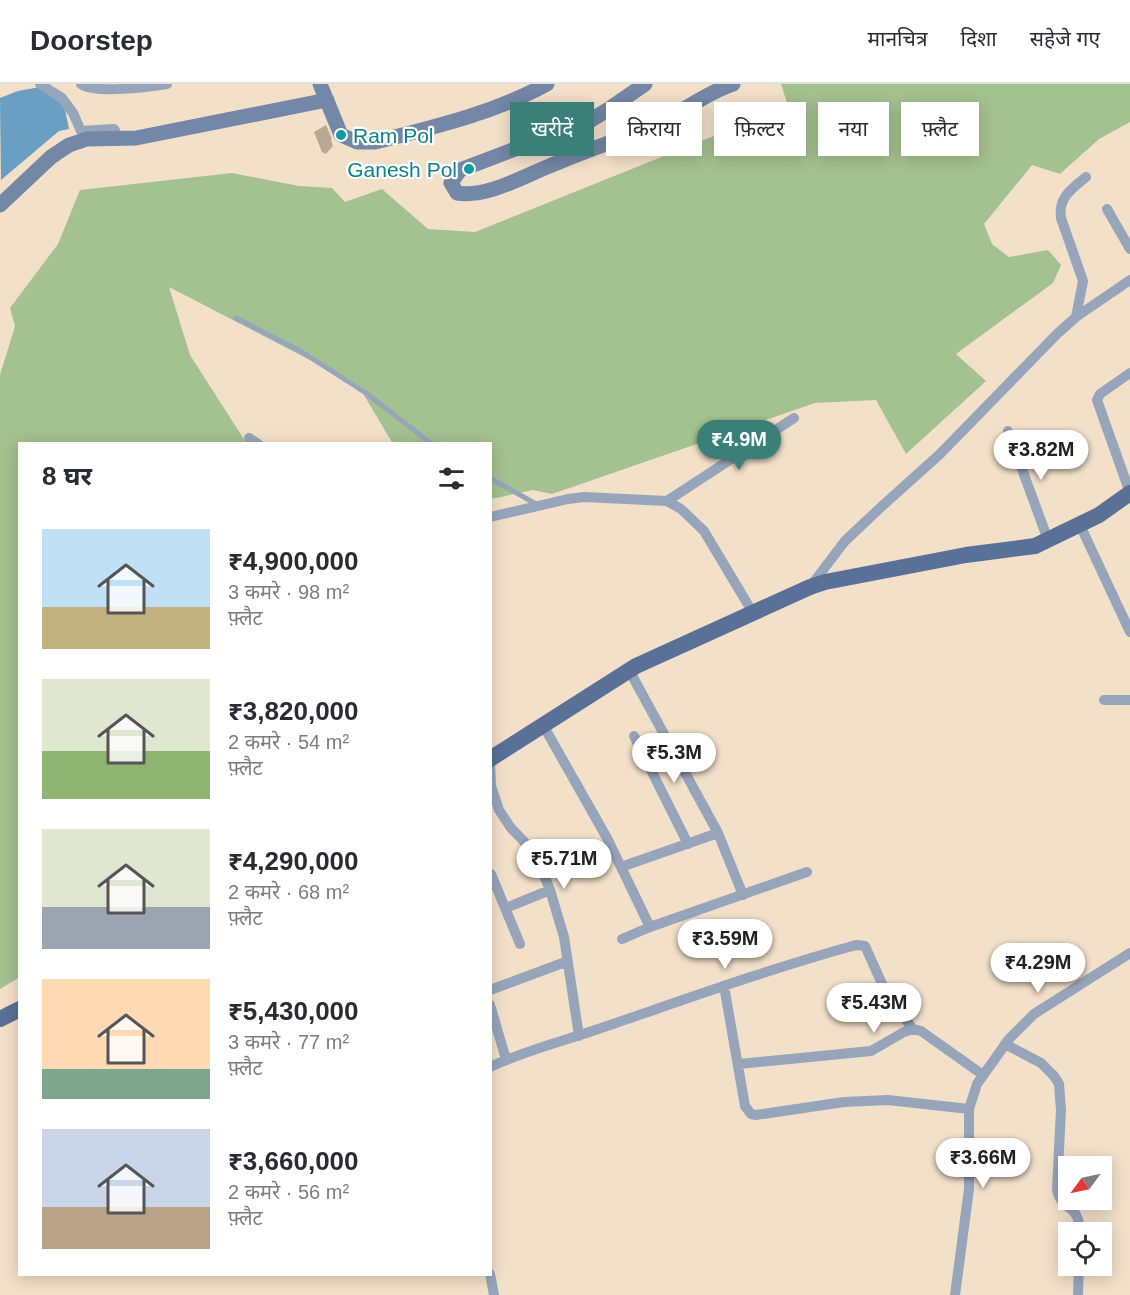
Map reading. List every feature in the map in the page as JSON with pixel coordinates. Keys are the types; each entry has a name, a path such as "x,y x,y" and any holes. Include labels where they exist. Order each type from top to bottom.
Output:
{"main road":[{"path":"492,759 629,670 810,587 825,582 966,555 1035,546 1099,515 1130,493"},
{"path":"0,1019 18,1010"}],"street":[{"path":"40,84 62,98 73,113 81,131 114,129 119,138"},
{"path":"81,84 87,87 114,89 167,84"},
{"path":"320,84 341,135 357,142 375,142 486,111 522,98 547,84"},
{"path":"645,84 580,126 556,133 460,171 451,183 457,193 468,195 517,181 664,120 717,90 733,84"},
{"path":"0,205 51,157 69,145 87,139 136,138 327,100"},
{"path":"1076,317 1083,281 1060,210 1061,200 1086,177"},
{"path":"1107,209 1130,249"},
{"path":"810,587 845,541 940,454 1039,352 1076,317 1130,280"},
{"path":"1130,372 1100,394 1097,400 1130,493"},
{"path":"668,501 795,418"},
{"path":"1008,431 1048,540"},
{"path":"492,516 537,505 584,497 668,501 687,514 704,531 753,613"},
{"path":"1080,525 1130,632"},
{"path":"629,670 718,833 743,895"},
{"path":"1104,700 1130,700"},
{"path":"543,725 607,838 650,927"},
{"path":"634,736 688,844"},
{"path":"492,789 499,810 511,828 535,853 550,890 564,937 579,1036"},
{"path":"621,867 718,833"},
{"path":"622,939 807,872"},
{"path":"492,876 520,945"},
{"path":"506,909 550,890"},
{"path":"492,1066 506,1059 724,986 861,945 864,946 888,997 913,1029"},
{"path":"955,1295 969,1189 969,1109 976,1084 1021,1026 1046,1005 1130,953"},
{"path":"492,989 568,961"},
{"path":"724,986 745,1106 751,1114 844,1102 888,1100 969,1109"},
{"path":"492,1012 506,1059"},
{"path":"739,1064 871,1051 913,1029 921,1031 982,1075"},
{"path":"1005,1044 1041,1063 1059,1084 1061,1110 1057,1190 1059,1199 1074,1209 1079,1222"},
{"path":"490,1276 494,1295"},
{"path":"1078,1295 1079,1276"}],"lane":[{"path":"236,318 302,352 366,393 429,442"},
{"path":"492,479 537,505"}],"green space":[{"path":"781,84 1130,84 1130,122 1099,139 1060,174 1032,165 984,224 992,244 1009,257 1048,250 1061,265 1053,283 956,354 986,381 906,454 876,400 815,403 552,494 533,490 492,499 492,442 392,442 358,385 169,287 190,355 246,442 18,442 18,978 0,989 0,375 15,326 10,308 58,244 80,190 232,173 299,186 332,188 345,202 382,189 428,229 475,232 664,156 702,156 702,141 714,136 714,156 806,156 806,102 787,102"}],"water":[{"path":"40,87 64,104 69,129 59,131 1,180 0,98 18,91"}],"building":[{"path":"326,125 333,146 326,154 322,152 314,132"}],"place":[{"name":"Ram Pol","path":"341,135"},
{"name":"Ganesh Pol","path":"469,169"}]}
